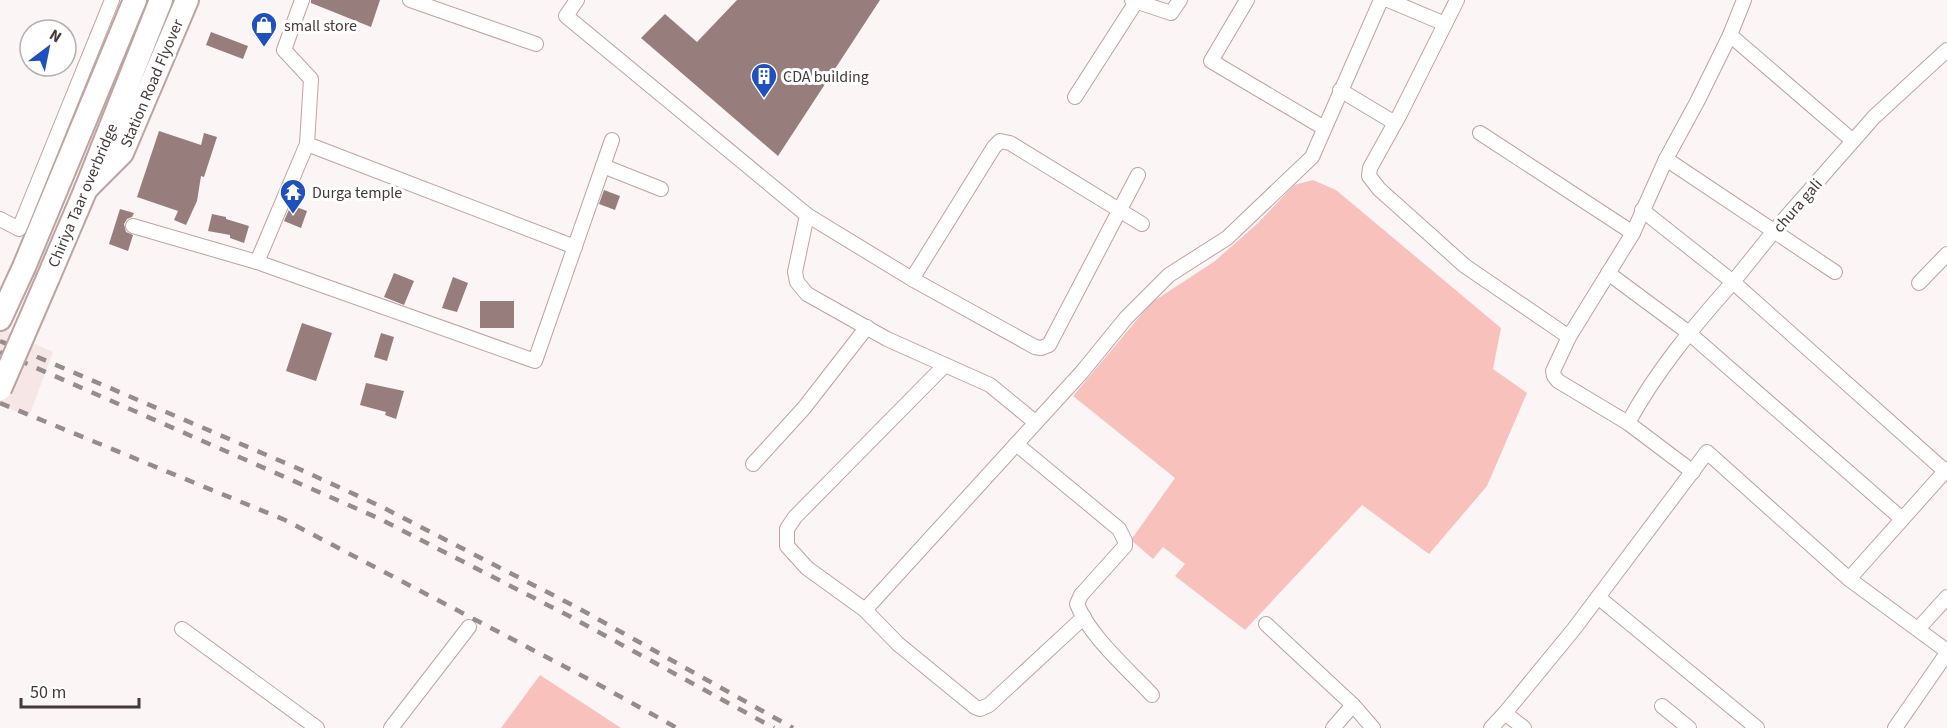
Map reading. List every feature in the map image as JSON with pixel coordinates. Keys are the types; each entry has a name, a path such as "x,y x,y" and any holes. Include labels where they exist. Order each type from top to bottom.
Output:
{"main road":[{"name":"Chiriya Taar overbridge","path":"0,320 135,0"},
{"name":"Chiriya Taar overbridge","path":"0,389 86,189 160,0"},
{"name":"Station Road Flyover","path":"86,189 122,153 187,0"}],"street":[{"path":"0,219 18,229 112,0"},
{"path":"257,262 307,144 310,79 284,50 302,0"},
{"path":"410,0 536,44"},
{"path":"577,0 566,16 807,215 912,279 1035,347 1041,348 1048,345 1138,175"},
{"path":"1075,97 1134,1 1171,13 1180,0"},
{"path":"1247,0 1211,61 1324,128"},
{"path":"865,610 1082,372 1126,318 1169,275 1227,238 1312,157 1381,0"},
{"path":"1388,0 1445,24"},
{"path":"1458,0 1370,168 1369,176 1371,182 1466,266 1569,337"},
{"path":"1693,472 1628,423 1558,381 1554,376 1555,366 1569,337 1633,233 1666,159 1730,35 1744,0"},
{"path":"1730,35 1853,141"},
{"name":"chura gali","path":"1628,423 1640,400 1689,333 1774,231 1874,117 1947,50"},
{"path":"1340,90 1395,123"},
{"path":"1480,133 1633,233"},
{"path":"133,226 257,262 535,361 612,140"},
{"path":"912,279 994,147 1000,141 1010,143 1142,224"},
{"path":"307,144 575,247"},
{"path":"1666,159 1834,272"},
{"path":"603,166 661,189"},
{"path":"1642,210 1733,282 1946,470 1849,579"},
{"path":"807,215 795,272 797,282 807,294 887,339 990,385 1035,422"},
{"path":"1919,283 1947,254"},
{"path":"1608,273 1689,333 1902,519"},
{"path":"753,464 804,408 867,327"},
{"path":"945,365 795,517 787,529 787,546 807,568 865,610 898,644 975,708 980,709 988,705 1084,617"},
{"path":"1016,444 1119,529 1125,546 1078,599 1077,604 1084,617 1109,648 1152,695"},
{"path":"1491,728 1598,597 1707,452 1849,579 1947,652 1895,728"},
{"path":"1598,597 1757,728"},
{"path":"1918,629 1947,597"},
{"path":"1266,624 1353,705 1372,728"},
{"path":"391,728 469,627"},
{"path":"182,629 317,728"},
{"path":"1333,728 1353,705"},
{"path":"1662,706 1689,728"},
{"path":"1505,713 1524,728"}],"shaded area":[{"path":"1313,180 1336,190 1501,328 1493,369 1527,393 1487,486 1429,554 1362,505 1245,630 1175,576 1185,564 1163,547 1153,559 1131,540 1175,478 1073,396 1151,303 1215,261 1258,223 1294,185"},
{"path":"0,328 53,352 29,416 0,405"},
{"path":"540,675 621,728 501,728"}],"building":[{"path":"311,0 380,0 371,27 311,3"},
{"name":"CDA building","path":"737,0 880,0 778,156 641,38 665,14 697,42"},
{"path":"211,32 248,46 243,59 206,45"},
{"path":"159,131 201,145 204,133 217,137 204,177 201,176 197,201 186,225 174,220 178,211 137,197"},
{"path":"604,190 620,196 615,210 599,204"},
{"name":"Durga temple","path":"291,205 307,211 301,228 284,221"},
{"path":"120,209 134,213 124,224 126,232 133,235 128,251 109,244"},
{"path":"212,214 249,226 244,243 230,238 230,235 208,231"},
{"path":"394,273 414,281 404,305 384,297"},
{"path":"453,277 468,283 457,312 442,308"},
{"path":"480,301 514,301 514,328 480,328"},
{"path":"302,323 332,333 316,381 286,371"},
{"path":"381,333 394,337 387,361 374,357"},
{"path":"366,383 404,391 396,419 385,415 386,412 360,405"}],"railway":[{"path":"0,341 380,506 578,608 793,728"},
{"path":"0,352 378,518 571,617 774,728"},
{"path":"0,403 285,520 677,728"}],"place":[{"name":"small store","path":"264,48"},
{"name":"CDA building","path":"764,99"},
{"name":"Durga temple","path":"293,215"}]}
